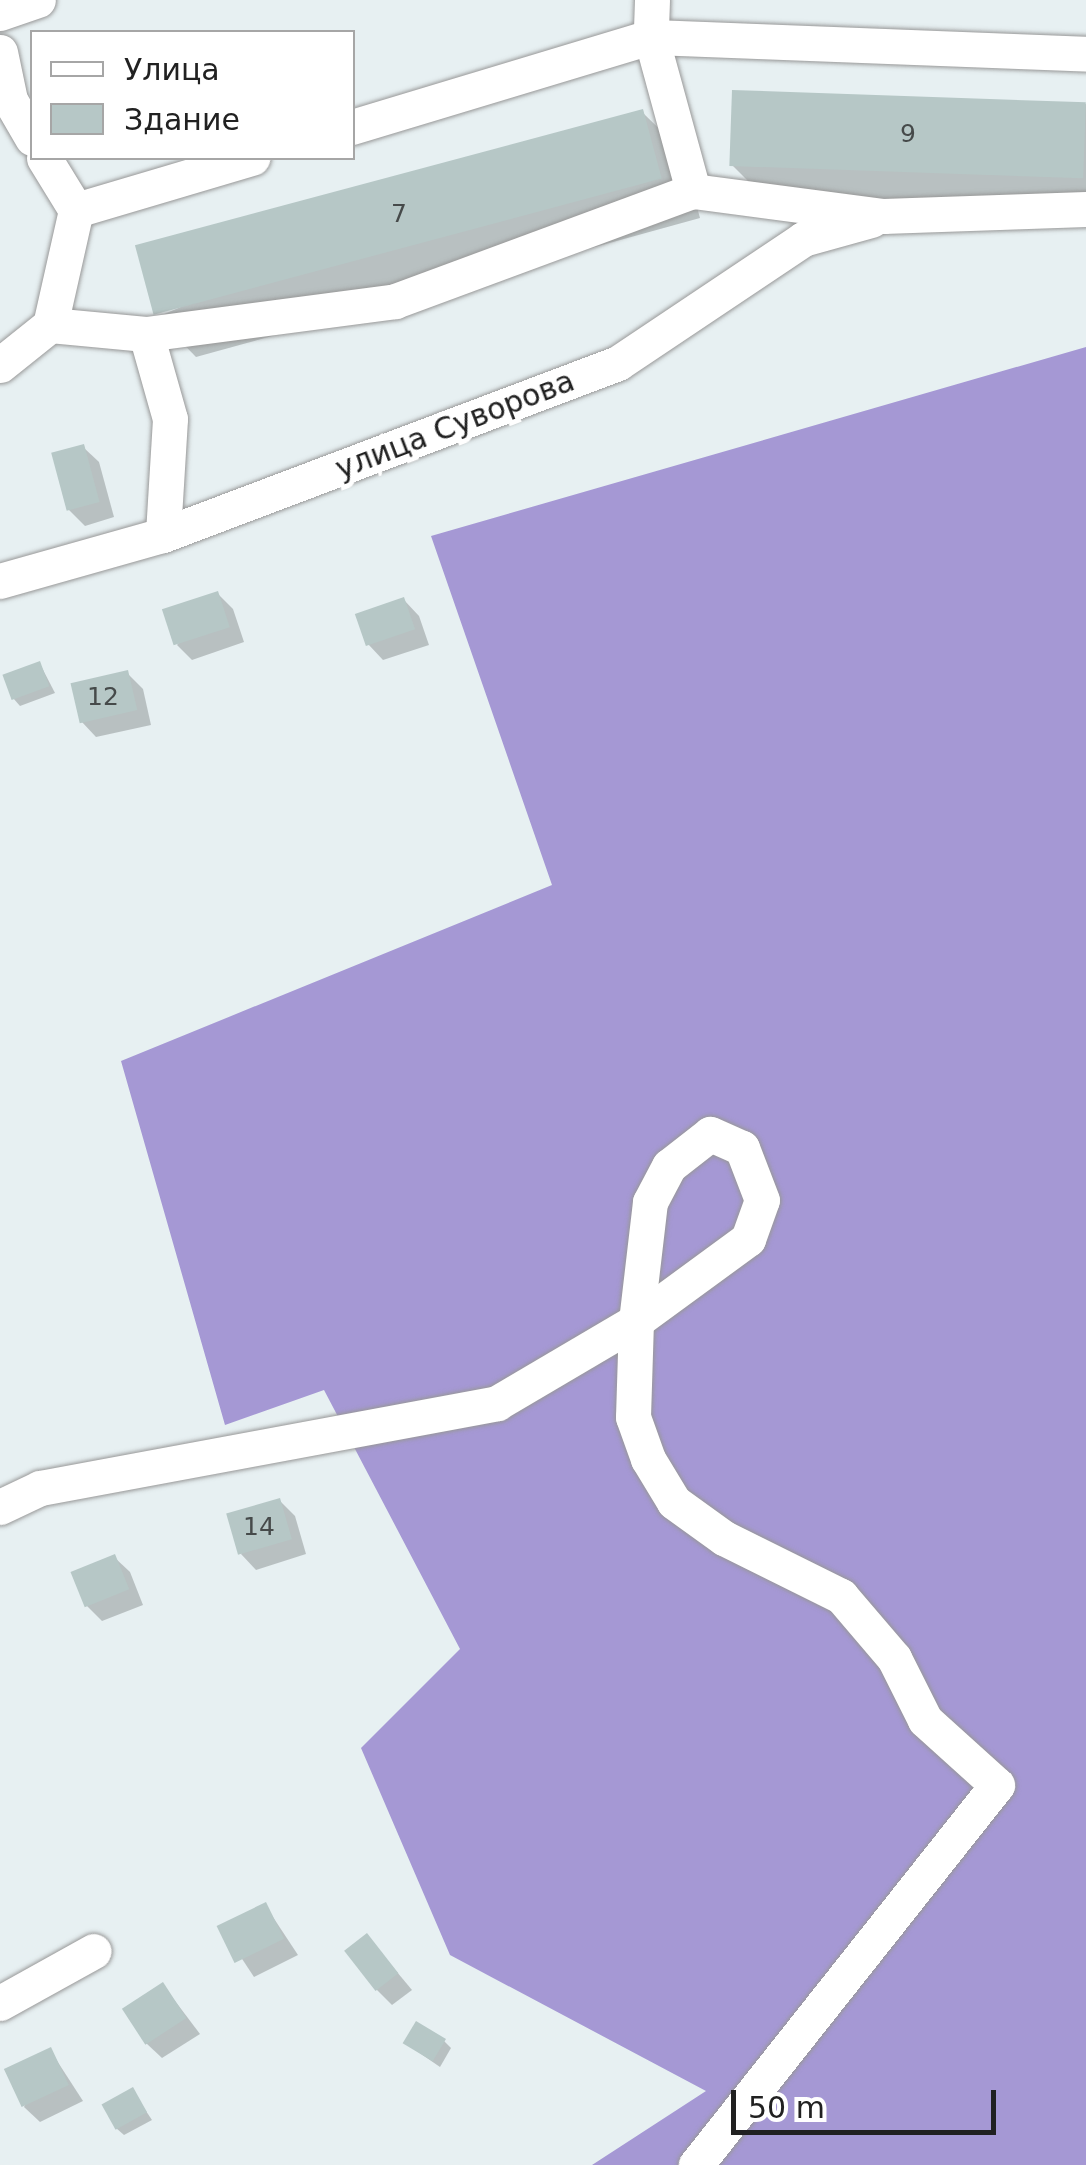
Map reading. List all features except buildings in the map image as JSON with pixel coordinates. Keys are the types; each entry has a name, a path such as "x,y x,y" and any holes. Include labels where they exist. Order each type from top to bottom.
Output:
{"street":[{"path":"0,13 38,0"},
{"path":"652,0 651,37 693,191"},
{"path":"355,126 651,37 1086,54"},
{"path":"0,52 10,100 30,135"},
{"path":"0,365 50,326 76,210 45,160"},
{"path":"76,210 245,160"},
{"path":"50,326 146,334 395,301 693,191 884,216 1086,210"},
{"name":"улица Суворова","path":"0,581 164,535 618,363 803,239 884,216"},
{"path":"146,334 170,419 164,535"},
{"path":"0,1507 40,1488 498,1403 636,1322 748,1239 762,1200 754,1168 722,1134 710,1134 669,1166 650,1202 636,1322 633,1417 674,1502 724,1538 841,1596 894,1658 925,1720 997,1785 696,2165"},
{"path":"0,2004 94,1951"}],"shaded area":[{"path":"1086,347 1086,2165 592,2165 706,2091 450,1955 361,1748 460,1649 324,1390 225,1425 121,1061 552,885 431,536"}]}
